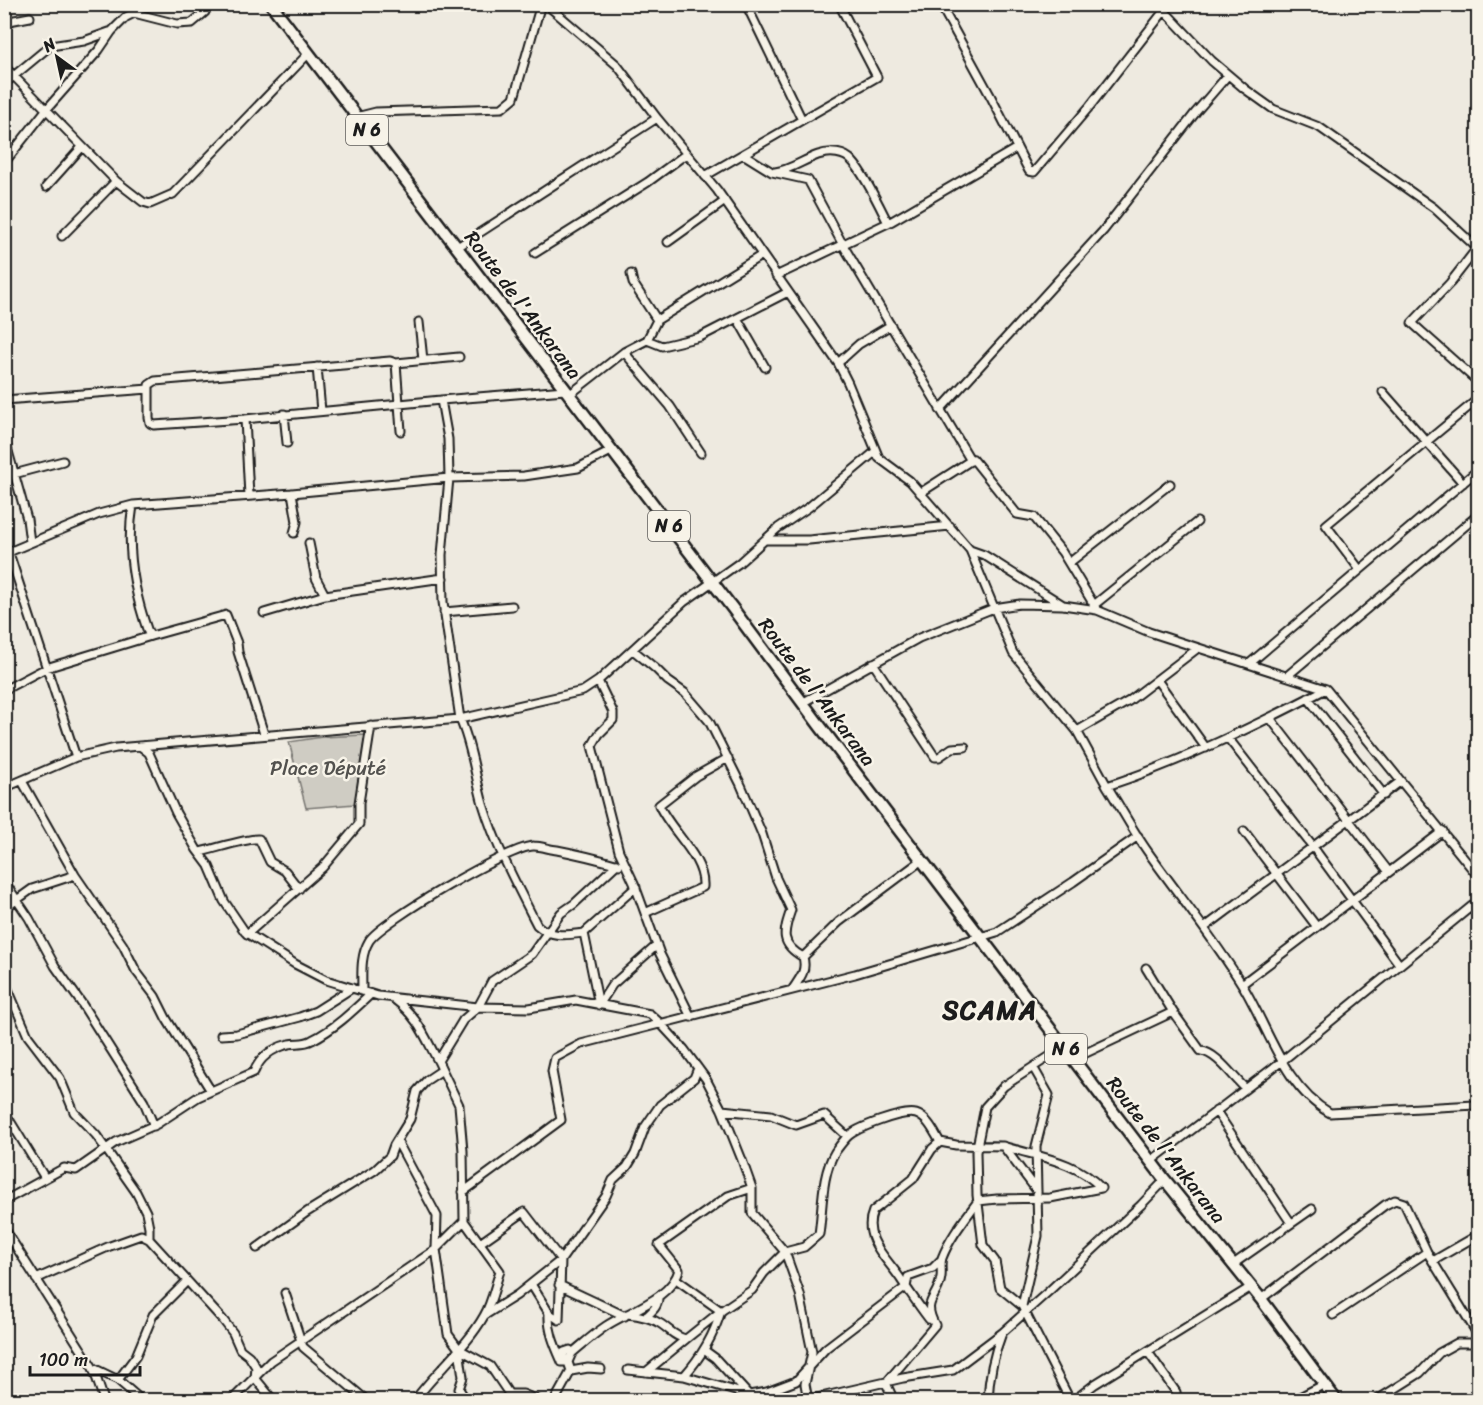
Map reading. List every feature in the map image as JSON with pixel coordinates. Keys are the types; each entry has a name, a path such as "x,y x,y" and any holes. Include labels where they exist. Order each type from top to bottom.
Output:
{"main road":[{"name":"Route de l'Ankarana","path":"271,4 1165,1180 1261,1299 1336,1401"}],"street":[{"path":"356,117 376,112 502,108 513,98 541,4"},
{"path":"546,4 617,65 725,201 838,363 879,458 910,481 970,550 987,586 1013,653 1077,731 1138,836 1242,984 1282,1062 1318,1106 1330,1113 1476,1105"},
{"path":"746,4 802,120"},
{"path":"705,176 877,78 839,4"},
{"path":"940,4 992,96 1029,171 1034,172 1090,106 1164,10"},
{"path":"1158,4 1228,75 1274,109 1319,127 1434,208 1475,246 1479,245"},
{"path":"4,163 126,17 134,13 177,24 192,23 205,12"},
{"path":"4,22 30,17"},
{"path":"4,84 50,46 84,41 112,31"},
{"path":"4,66 116,182 143,202 150,204 173,194 308,54"},
{"path":"940,410 1103,231 1196,112 1228,75"},
{"path":"456,248 657,118"},
{"path":"46,187 82,147"},
{"path":"776,276 888,224 1017,148"},
{"path":"535,253 648,182 686,154"},
{"path":"743,154 772,172 808,180 843,245 971,461"},
{"path":"772,172 786,170 819,155 843,154 853,162 888,224"},
{"path":"62,236 116,182"},
{"path":"668,242 725,201"},
{"path":"1479,245 1450,284 1412,323 1479,382"},
{"path":"459,357 155,381 149,385 150,423 154,425 245,419 399,403 567,392 624,352 646,340 657,321 762,255"},
{"path":"631,274 633,283 657,321"},
{"path":"646,340 662,346 700,337 788,292"},
{"path":"737,318 765,367"},
{"path":"419,322 423,360"},
{"path":"838,363 859,344 891,325"},
{"path":"624,352 670,406 701,453"},
{"path":"396,363 401,431"},
{"path":"317,367 321,411"},
{"path":"4,400 149,389"},
{"path":"1383,392 1462,483"},
{"path":"1359,570 1326,525 1479,399"},
{"path":"441,400 448,439 449,478 442,555 444,612 460,719 467,735 483,802 502,858 537,925 560,936 584,933 636,887"},
{"path":"284,414 287,443"},
{"path":"245,419 249,496"},
{"path":"4,437 27,519 30,542"},
{"path":"4,788 76,757 116,748 460,719 576,694 598,681 684,602 739,563 778,528 809,507 876,451"},
{"path":"76,757 7,553 99,514 133,505 449,478 524,476 578,468 611,452"},
{"path":"920,493 973,459 1017,514 1034,517 1069,563 1096,608"},
{"path":"14,474 63,461"},
{"path":"1249,664 1479,470"},
{"path":"1069,563 1170,483"},
{"path":"292,493 297,522 294,533"},
{"path":"133,505 130,523 132,562 142,614 151,636"},
{"path":"1287,676 1479,515"},
{"path":"1096,608 1197,522"},
{"path":"765,540 809,540 950,526"},
{"path":"309,543 316,578 325,595"},
{"path":"970,550 984,555 1063,604"},
{"path":"264,613 325,595 442,578"},
{"path":"802,703 919,638 994,608 1020,604 1063,604 1096,608 1149,632 1326,689 1479,876"},
{"path":"444,612 512,606"},
{"path":"4,690 46,668 226,615 237,643 264,734"},
{"path":"1077,731 1129,701 1198,648"},
{"path":"633,650 685,693 709,721 762,834 776,878 791,910 784,930 785,940 791,951 803,957"},
{"path":"873,663 935,757 939,757 952,748 965,747"},
{"path":"1157,680 1206,748"},
{"path":"598,681 613,712 614,720 599,734 592,746 619,851 636,887 657,945 691,1017"},
{"path":"1107,786 1206,748 1326,689"},
{"path":"1308,698 1384,795"},
{"path":"1270,718 1389,872"},
{"path":"247,934 323,867 359,824 359,803 371,726"},
{"path":"1228,738 1313,847 1399,964"},
{"path":"140,746 149,753 176,813 209,866 224,901 247,934 295,964 326,980 371,994 478,1007 530,1008 576,1000 650,1014 661,1024 698,1068 722,1110 752,1188 752,1214 785,1252 800,1294 812,1352 805,1384 808,1401 953,1370 1004,1331 1023,1309 1141,1205 1165,1180"},
{"path":"645,913 703,887 703,881 691,851 659,805 696,776 728,758"},
{"path":"22,781 75,875 123,945 136,971 155,996 211,1091"},
{"path":"1204,928 1401,781"},
{"path":"1244,831 1317,927"},
{"path":"1242,984 1443,831"},
{"path":"463,1192 561,1120 552,1071 555,1058 581,1044 855,974 997,932 1138,836"},
{"path":"199,852 248,839 259,839 270,862 285,871 299,889"},
{"path":"362,991 362,958 369,940 396,919 448,885 502,858 532,845 626,867"},
{"path":"792,990 804,971 803,957 839,922 922,860"},
{"path":"438,1061 463,1020 478,1007 492,981 532,954 561,913 617,864"},
{"path":"4,909 32,889 75,875"},
{"path":"4,882 29,918 55,966 144,1102 154,1126"},
{"path":"1151,1161 1282,1062 1475,903 1479,918"},
{"path":"584,933 599,1005"},
{"path":"599,1005 612,985 657,945"},
{"path":"1146,968 1193,1042 1201,1051 1208,1052 1218,1060 1245,1088"},
{"path":"4,980 28,1036 60,1078 74,1112 96,1135 136,1192 150,1227 149,1239"},
{"path":"221,1035 237,1034 300,1017 316,1011 353,988"},
{"path":"4,1201 64,1168 76,1170 116,1142 154,1126 198,1096 254,1072 259,1060 276,1048 292,1044 303,1045 313,1040 338,1023 371,994"},
{"path":"392,997 409,1010 418,1023 459,1105 463,1151 464,1221 500,1271 485,1315 459,1350 426,1385 415,1401"},
{"path":"1073,1059 1173,1012"},
{"path":"1064,1047 1004,1086 985,1107 977,1146 978,1201 983,1245 995,1261 1000,1288 1023,1309 1070,1401"},
{"path":"1023,1309 1038,1236 1036,1146 1049,1095 1033,1067"},
{"path":"485,1315 517,1295 561,1260 606,1196 613,1180 627,1167 635,1154 645,1127 660,1106 694,1078 698,1068"},
{"path":"257,1248 307,1212 375,1170 390,1156 410,1119 417,1091 427,1080 442,1070"},
{"path":"722,1110 771,1115 796,1125 824,1115 847,1136"},
{"path":"4,1111 45,1178"},
{"path":"1216,1111 1291,1223"},
{"path":"628,1370 646,1372 684,1376 748,1398 796,1381 826,1348 906,1287 908,1277 933,1268 941,1260 960,1225 978,1201 1101,1188 1091,1176 1077,1167 1003,1146 956,1145 940,1142 926,1120 917,1114 904,1113 885,1119 847,1136 835,1152 827,1173 819,1234 804,1247 785,1252 764,1273 752,1290 714,1315 646,1372"},
{"path":"397,1141 437,1216 436,1249 448,1334 459,1350 463,1377 459,1389 466,1401"},
{"path":"935,1325 912,1299 880,1252 871,1235 870,1219 873,1211 913,1179 932,1149 940,1142"},
{"path":"1003,1146 1037,1195"},
{"path":"565,1362 564,1352 570,1350 572,1353 604,1327 658,1298 676,1279 679,1270 659,1245 728,1196 752,1188"},
{"path":"1261,1299 1385,1205 1395,1200 1404,1203 1427,1252 1479,1335"},
{"path":"1232,1265 1312,1209"},
{"path":"480,1244 524,1212 561,1260 559,1320 549,1313 531,1284"},
{"path":"231,1401 271,1361 436,1249 464,1221"},
{"path":"4,1228 93,1368 104,1401"},
{"path":"36,1279 132,1238 141,1235 149,1239 233,1333 240,1349 249,1356 256,1367 255,1378 273,1401"},
{"path":"1433,1261 1479,1235"},
{"path":"1333,1315 1427,1252"},
{"path":"935,1325 928,1306 941,1278 941,1260"},
{"path":"676,1279 721,1311"},
{"path":"118,1380 136,1356 153,1315 187,1281"},
{"path":"559,1285 626,1315 646,1317 678,1337 686,1339"},
{"path":"1074,1401 1095,1384 1251,1287"},
{"path":"285,1293 303,1347 366,1401"},
{"path":"646,1317 654,1310 658,1298"},
{"path":"654,1310 657,1322"},
{"path":"684,1376 704,1350 715,1330 721,1311"},
{"path":"549,1313 548,1322 551,1335 571,1371"},
{"path":"886,1383 935,1325"},
{"path":"988,1401 989,1377 995,1352 1004,1331"},
{"path":"1377,1401 1420,1373 1439,1353 1456,1343 1479,1343"},
{"path":"459,1350 490,1366 509,1394 523,1394 538,1401"},
{"path":"704,1350 723,1366 748,1398"},
{"path":"1148,1352 1176,1392 1177,1401"},
{"path":"93,1368 118,1380 141,1401"},
{"path":"571,1371 588,1368 601,1369"},
{"path":"555,1401 571,1371"},
{"path":"886,1383 891,1394 888,1401"},
{"path":"1294,1401 1323,1385"},
{"path":"767,1392 785,1401"}],"green space":[{"name":"Place Député","path":"365,735 355,804 306,808 289,742 322,737"}],"district":[{"name":"SCAMA","path":"990,1010"}]}
